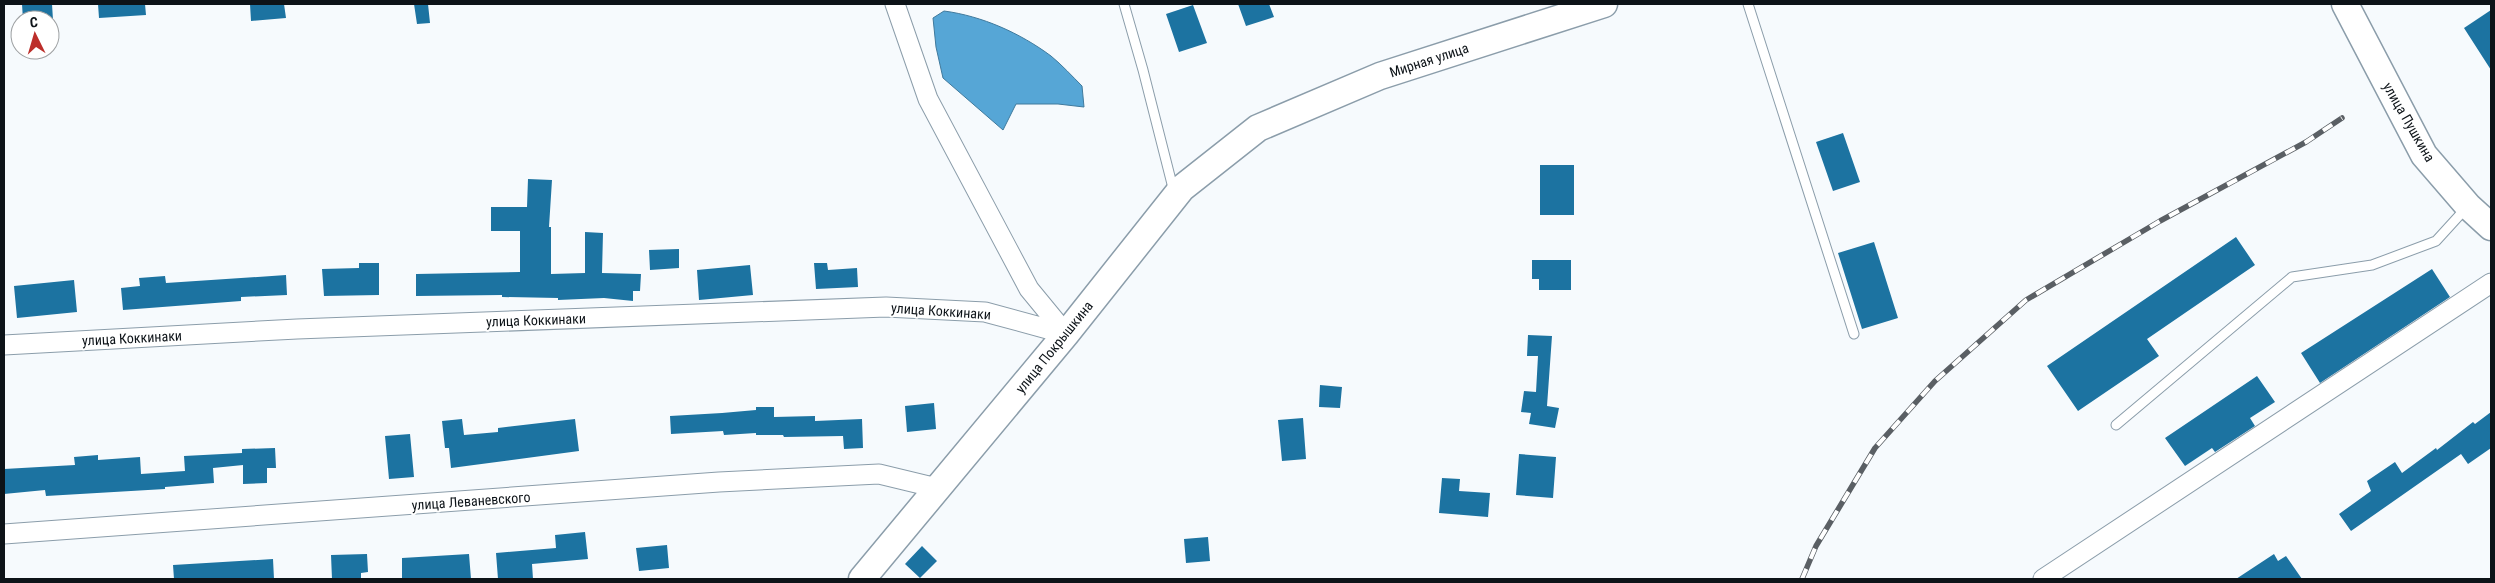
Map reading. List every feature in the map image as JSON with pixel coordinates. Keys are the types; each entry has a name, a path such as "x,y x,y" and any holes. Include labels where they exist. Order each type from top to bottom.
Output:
{"street":[{"path":"895,4 928,99 1029,289 1066,334"},
{"name":"Мирная улица","path":"1258,128 1380,76 1604,4"},
{"name":"улица Пушкина","path":"2345,4 2424,155 2468,206 2491,227"},
{"name":"улица Покрышкина","path":"862,579 1066,334 1182,188 1258,128"},
{"path":"2043,579 2491,283"},
{"name":"улица Коккинаки","path":"4,345 297,329 886,307 985,312 1066,334"},
{"name":"улица Леваневского","path":"4,534 719,482 879,474 937,488"}],"lane":[{"path":"1124,4 1144,70 1175,197"},
{"path":"1748,4 1854,334"},
{"path":"2116,425 2292,277 2372,265 2436,241 2468,206"}],"water":[{"path":"944,11 986,21 1014,33 1039,48 1055,59 1082,86 1084,107 1058,104 1016,104 1003,130 943,78 936,47 933,18"}],"building":[{"path":"22,4 52,4 52,10 22,10"},
{"path":"98,4 145,4 146,15 99,18"},
{"path":"250,4 284,4 286,18 251,21"},
{"path":"414,4 428,4 430,23 417,24"},
{"path":"1238,4 1269,4 1274,17 1246,26"},
{"path":"1193,5 1207,43 1179,52 1166,14"},
{"path":"2491,10 2491,70 2464,28"},
{"path":"1843,133 1860,182 1833,191 1816,142"},
{"path":"1540,165 1574,165 1574,215 1540,215"},
{"path":"528,179 552,180 549,227 551,227 551,274 585,273 585,232 603,233 602,273 641,274 640,291 633,291 633,301 604,298 558,300 558,298 502,297 502,295 416,296 416,274 520,272 520,231 491,231 491,207 527,207"},
{"path":"2236,237 2255,265 2147,339 2159,356 2078,411 2047,366"},
{"path":"1874,242 1898,318 1862,329 1838,253"},
{"path":"679,249 679,268 650,270 649,250"},
{"path":"1532,260 1571,260 1571,290 1539,290 1539,279 1532,279"},
{"path":"359,263 379,263 379,295 324,296 322,269 359,268"},
{"path":"814,263 827,263 828,270 857,268 858,287 816,289"},
{"path":"750,265 753,295 699,300 697,270"},
{"path":"2432,269 2450,297 2320,383 2301,353"},
{"path":"286,275 287,295 241,297 241,301 123,310 121,288 140,286 139,278 165,276 166,283"},
{"path":"74,280 77,312 17,318 14,286"},
{"path":"1528,335 1552,336 1547,406 1559,408 1555,428 1529,424 1531,413 1521,412 1524,391 1536,392 1538,356 1527,356"},
{"path":"2257,376 2275,402 2250,418 2255,426 2215,452 2212,448 2185,466 2165,438"},
{"path":"1320,385 1342,387 1340,408 1319,407"},
{"path":"934,403 936,429 907,432 905,406"},
{"path":"756,407 774,407 774,417 815,416 815,421 862,419 863,448 844,449 843,436 784,437 783,435 756,435 756,433 724,435 723,431 671,434 670,416 756,410"},
{"path":"2491,412 2491,448 2468,464 2461,454 2351,531 2339,514 2371,491 2367,481 2395,462 2402,473 2436,448 2437,450 2473,422 2475,424"},
{"path":"1303,418 1306,459 1282,461 1278,420"},
{"path":"462,419 464,435 498,432 498,428 575,419 579,451 451,468 449,448 445,448 442,421"},
{"path":"410,434 414,477 389,479 385,436"},
{"path":"275,448 276,468 267,468 267,483 243,484 243,465 213,468 214,483 165,487 165,489 46,496 45,490 4,494 4,469 75,465 74,457 98,455 98,460 140,457 141,474 185,471 184,456 242,453 242,449"},
{"path":"1519,454 1556,457 1553,498 1516,495"},
{"path":"1442,478 1460,479 1459,491 1490,493 1488,517 1439,513"},
{"path":"585,532 588,559 532,564 533,579 498,579 496,553 556,548 555,535"},
{"path":"1208,537 1210,561 1186,563 1184,539"},
{"path":"667,545 669,568 639,571 636,548"},
{"path":"922,546 937,561 920,578 905,564"},
{"path":"367,554 368,572 361,573 361,579 332,579 331,555"},
{"path":"469,554 471,579 402,579 402,558"},
{"path":"2274,554 2278,561 2286,556 2302,579 2236,579"},
{"path":"273,559 274,579 174,579 173,565"}],"railway":[{"path":"1802,579 1816,546 1875,448 1935,381 2026,300 2160,221 2306,142 2342,118"}]}
